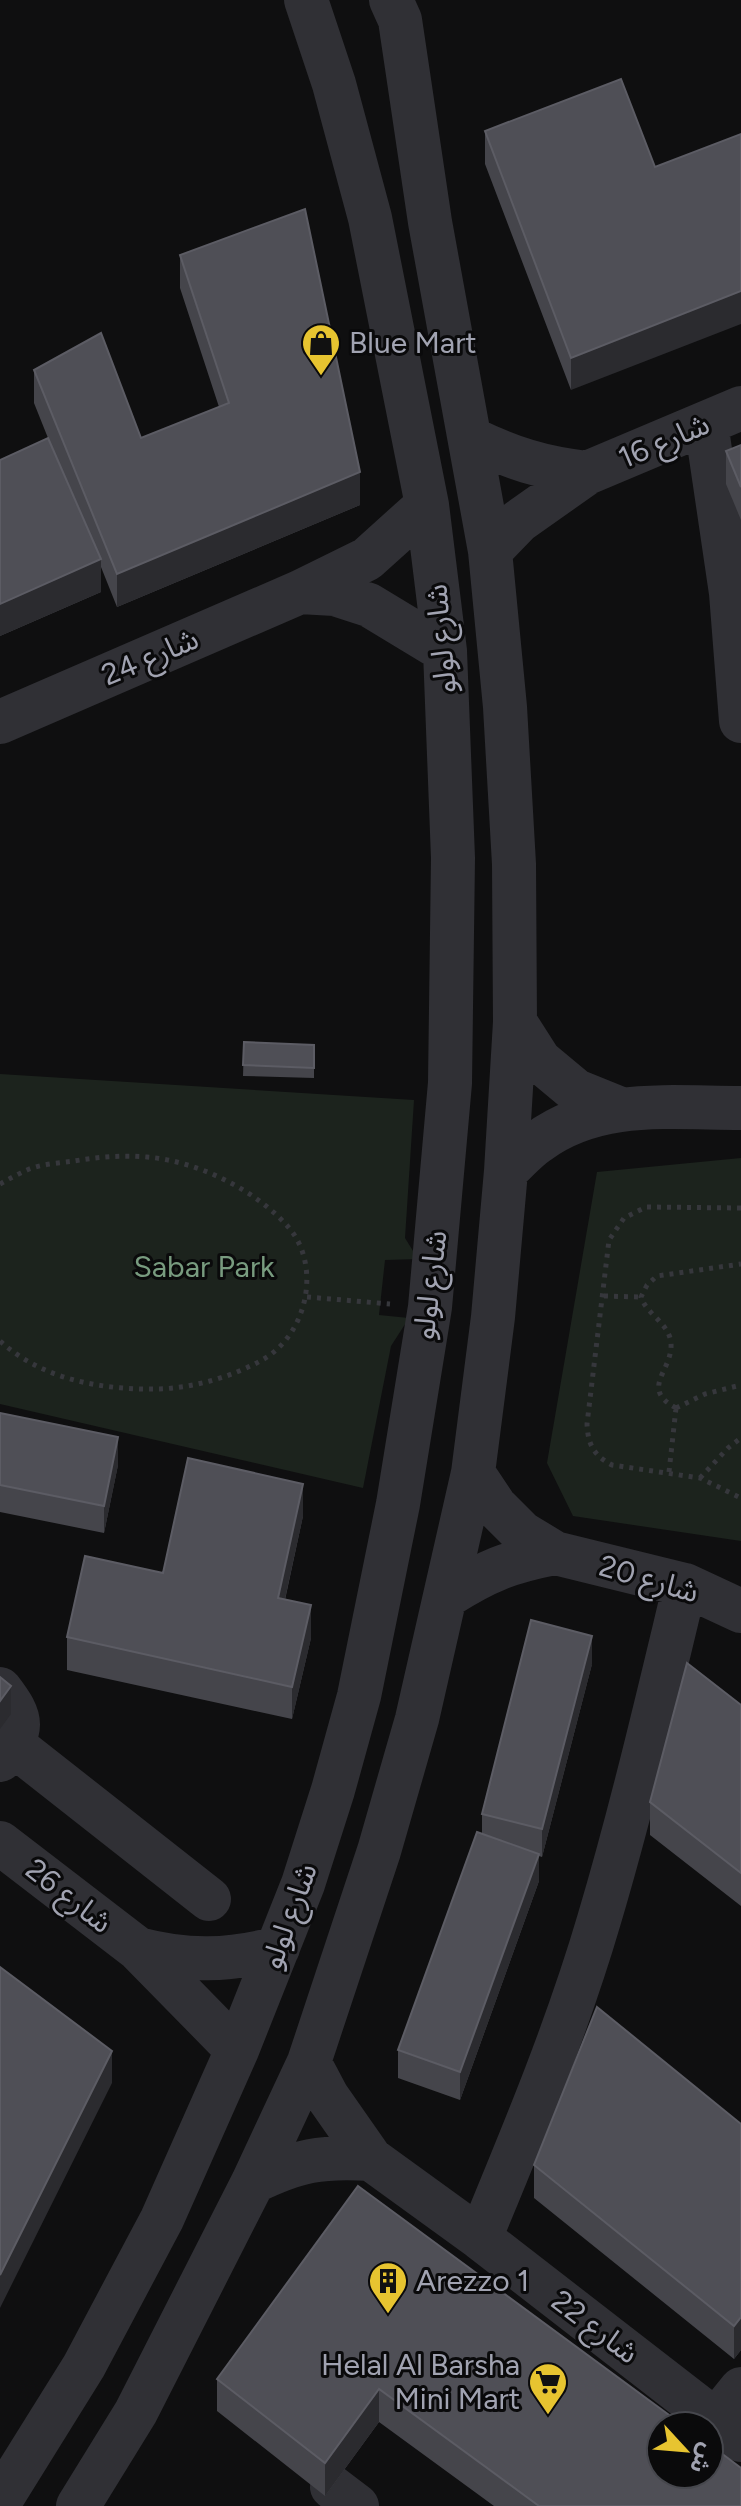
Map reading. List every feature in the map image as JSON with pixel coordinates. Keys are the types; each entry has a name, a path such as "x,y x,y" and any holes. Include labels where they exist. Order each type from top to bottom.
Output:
{"street":[{"name":"شارع لولو","path":"0,2501 84,2366 162,2219 237,2050 303,1884 359,1696 398,1504 430,1307 450,1083 453,858 445,651 427,505 370,218 334,84 306,0"},
{"name":"شارع لولو","path":"78,2506 136,2412 253,2182 309,2062 379,1851 417,1719 473,1473 493,1317 515,1022 514,864 505,707 490,551 430,222 400,20 391,0"},
{"name":"شارع 16","path":"490,551 519,521 587,473 724,415"},
{"path":"724,415 731,593 739,681"},
{"name":"شارع 16","path":"470,438 507,457 546,469 587,473"},
{"name":"شارع 24","path":"0,722 300,592 367,559 427,505"},
{"name":"شارع 24","path":"300,592 335,594 369,605 445,651"},
{"path":"515,1022 540,1061 576,1091 618,1108"},
{"path":"506,1171 538,1142 576,1120 618,1108 741,1108"},
{"path":"430,1307 493,1317"},
{"name":"شارع 20","path":"473,1473 495,1506 522,1533 555,1553 685,1585 741,1611"},
{"name":"شارع 20","path":"447,1596 492,1570 516,1561 555,1553"},
{"path":"480,2238 544,2082 599,1922 644,1759 685,1585"},
{"path":"0,1689 17,1712 19,1723 6,1752 209,1899"},
{"name":"شارع 26","path":"0,1843 138,1949 237,2050"},
{"name":"شارع 26","path":"138,1949 187,1959 212,1960 278,1948"},
{"name":"شارع 22","path":"309,2062 334,2107 371,2159 480,2238 698,2410"},
{"path":"253,2182 290,2164 330,2157 371,2159"}],"path":[{"path":"0,1184 29,1169 109,1156 149,1157 188,1166 226,1181 260,1202 290,1230 303,1252 308,1277 307,1297 291,1335 264,1359 220,1378 174,1388 126,1389 79,1382 34,1366 0,1341"},
{"path":"741,1208 646,1207 624,1218 609,1240 587,1424 592,1449 600,1459 612,1465 700,1478 741,1498"},
{"path":"641,1297 647,1285 657,1276 741,1264"},
{"path":"604,1296 641,1297"},
{"path":"307,1297 430,1307"},
{"path":"641,1297 671,1339 671,1354 659,1379 659,1391 665,1402 676,1408"},
{"path":"676,1408 705,1394 741,1385"},
{"path":"669,1472 676,1408"},
{"path":"700,1478 741,1438"}],"green space":[{"name":"Sabar Park","path":"0,1074 414,1100 405,1238 418,1259 385,1260 379,1315 409,1318 391,1346 363,1488 0,1404"},
{"path":"741,1158 741,1541 573,1516 547,1463 597,1172"}],"building":[{"path":"621,79 655,167 741,134 741,291 571,358 485,131"},
{"path":"305,209 360,472 117,574 34,370 101,333 141,438 229,403 180,255"},
{"path":"48,438 101,559 0,604 0,460"},
{"path":"741,445 741,487 726,451"},
{"path":"244,1042 314,1045 314,1068 243,1065"},
{"path":"0,1413 118,1437 104,1506 0,1485"},
{"path":"188,1458 303,1484 278,1598 311,1605 292,1687 67,1637 85,1556 163,1573"},
{"path":"531,1620 592,1636 542,1829 482,1814"},
{"path":"687,1663 741,1705 741,1873 650,1802"},
{"path":"0,1677 11,1686 0,1701"},
{"path":"477,1832 539,1854 460,2072 398,2050"},
{"path":"0,1967 112,2051 0,2275"},
{"path":"597,2007 741,2124 741,2317 734,2326 534,2165"},
{"name":"Arezzo 1","path":"358,2186 662,2410 645,2410 645,2490 725,2490 725,2456 741,2468 741,2506 539,2506 379,2389 325,2463 217,2379"}],"place":[{"name":"Blue Mart","path":"321,377"},
{"name":"Arezzo 1","path":"388,2315"},
{"name":"Helal Al Barsha Mini Mart","path":"548,2416"}]}
